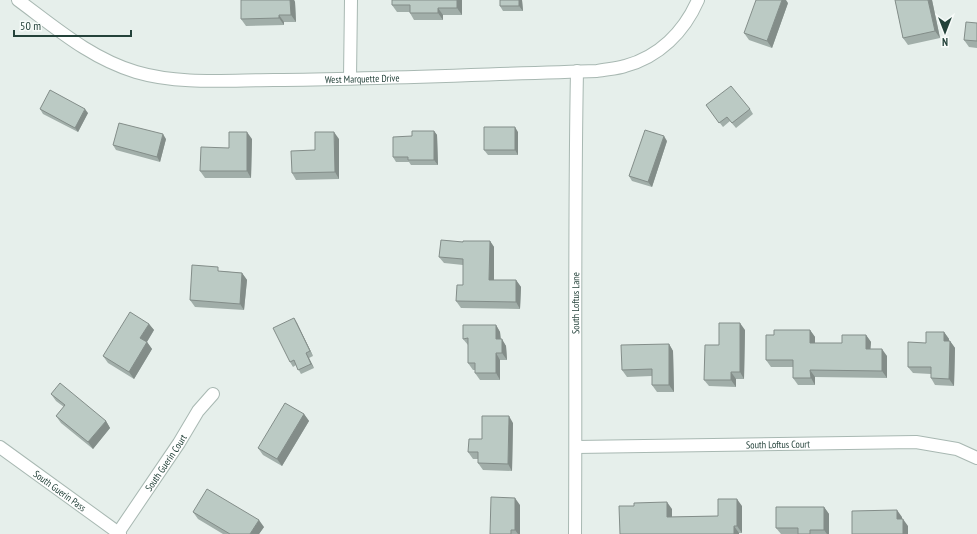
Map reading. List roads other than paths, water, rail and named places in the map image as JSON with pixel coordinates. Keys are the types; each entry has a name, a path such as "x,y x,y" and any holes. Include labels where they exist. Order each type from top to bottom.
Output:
{"street":[{"name":"West Marquette Drive","path":"18,0 82,48 109,62 136,72 160,77 188,80 350,78 597,71 625,66 654,55 672,41 691,16 698,0"},
{"path":"350,78 351,0"},
{"name":"South Loftus Lane","path":"575,534 575,182 577,71"},
{"name":"South Guerin Court","path":"119,533 176,449 198,411 213,394"},
{"name":"South Loftus Court","path":"576,447 916,442 957,449 977,458"},
{"name":"South Guerin Pass","path":"0,447 119,533"}]}
